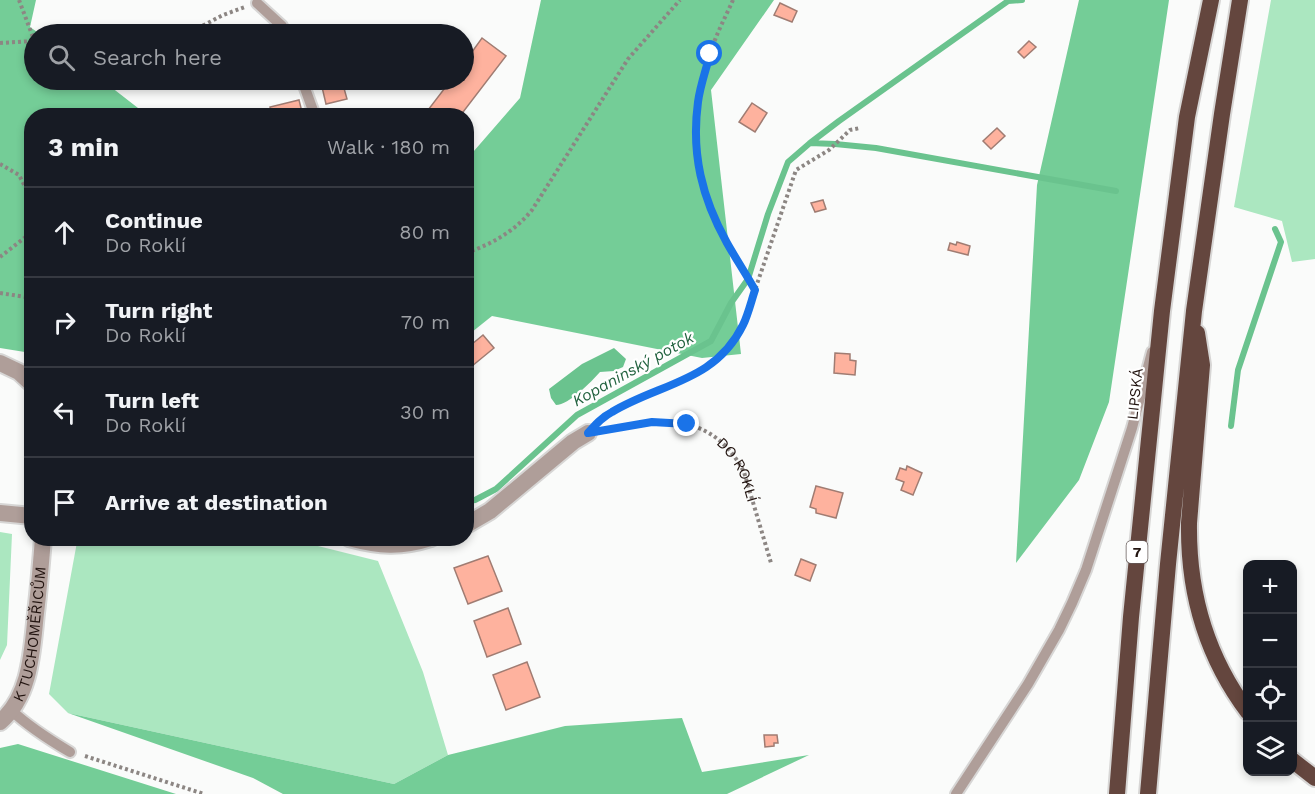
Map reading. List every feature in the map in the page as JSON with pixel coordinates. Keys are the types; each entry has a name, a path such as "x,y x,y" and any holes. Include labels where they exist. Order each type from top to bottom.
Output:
{"highway":[{"name":"LIPSKÁ","path":"1117,794 1131,617 1162,311 1187,117 1211,0"},
{"name":"7","path":"1148,794 1168,564 1194,311 1240,0"},
{"path":"1194,311 1202,365 1189,523 1191,574 1202,622 1212,649 1227,681 1243,706"},
{"path":"1297,763 1315,778"}],"street":[{"path":"0,363 24,377"},
{"path":"474,520 490,511 573,442 588,433"},
{"path":"0,513 24,515"},
{"name":"K TUCHOMĚŘICŮM","path":"6,716 22,690 32,657 42,546"}],"lane":[{"path":"257,3 280,24"},
{"path":"306,90 312,108"},
{"path":"956,794 1028,684 1059,630 1075,595 1096,541 1132,428 1162,311"},
{"path":"6,716 24,722 69,752"}],"path":[{"path":"19,0 28,24"},
{"path":"474,251 494,242 522,222 545,190 628,59 680,0"},
{"path":"733,0 710,54 698,100 695,128 696,154 709,207 726,242 755,290"},
{"path":"206,24 223,15 257,3"},
{"path":"0,43 24,42"},
{"path":"588,433 610,412 638,398 683,381 723,354 743,325 796,170 829,150 850,130 860,128"},
{"path":"0,164 19,176 24,185"},
{"path":"0,257 24,238"},
{"path":"0,293 24,297"},
{"name":"DO ROKLÍ","path":"588,433 652,422 669,422 693,426 714,435 728,447 744,472 771,563"},
{"path":"69,752 204,794"}],"shaded area":[{"path":"0,0 36,0 31,24 24,24 24,90 115,90 138,108 24,108 24,352 0,348"},
{"path":"541,0 774,0 711,90 741,354 702,358 492,316 474,330 474,151 520,98"},
{"path":"1079,0 1169,0 1109,402 1079,480 1016,563 1037,185"},
{"path":"1271,0 1315,0 1315,259 1292,262 1282,221 1234,207"},
{"path":"614,348 626,359 623,367 614,371 600,372 573,397 556,405 549,389 582,364"},
{"path":"0,532 12,534 7,645 0,660"},
{"path":"76,546 318,546 378,561 423,672 448,755 394,784 68,713 49,694"},
{"path":"68,713 394,784 448,755 565,726 682,718 702,772 809,755 727,794 283,794 253,778"},
{"path":"18,744 176,794 0,794 0,748"}],"building":[{"path":"780,3 797,11 792,22 774,15"},
{"path":"482,38 506,56 466,108 430,108 443,90 474,90 474,49"},
{"path":"1029,41 1036,47 1024,58 1018,52"},
{"path":"323,90 344,90 347,99 326,104"},
{"path":"299,100 301,108 270,108"},
{"path":"752,103 767,113 755,132 739,122"},
{"path":"997,128 1005,136 991,149 983,141"},
{"path":"823,200 826,209 815,212 811,203"},
{"path":"957,242 970,246 968,255 948,250 950,243 956,245"},
{"path":"483,335 494,348 474,364 474,342"},
{"path":"835,353 850,354 850,360 856,361 855,375 834,373"},
{"path":"907,466 922,473 913,495 901,490 904,482 896,479 900,468 906,470"},
{"path":"816,486 843,493 836,518 816,513 816,509 810,507"},
{"path":"488,556 502,591 468,604 454,568"},
{"path":"801,559 816,565 810,581 795,575"},
{"path":"508,608 521,644 487,657 474,621"},
{"path":"527,662 540,697 506,710 493,675"},
{"path":"764,735 777,735 778,743 765,747"}],"waterway":[{"name":"Kopaninský potok","path":"475,500 496,489 577,415 711,341 731,303 748,279 768,214 788,162 839,121 1008,1 1022,0"},
{"path":"810,143 876,148 1116,191"},
{"path":"1231,426 1238,370 1281,242 1275,229"}],"route":[{"path":"687,424 652,422 588,433 610,412 638,398 683,381 723,354 743,325 755,290 726,242 709,207 699,172 695,128 698,100 710,54"}]}
